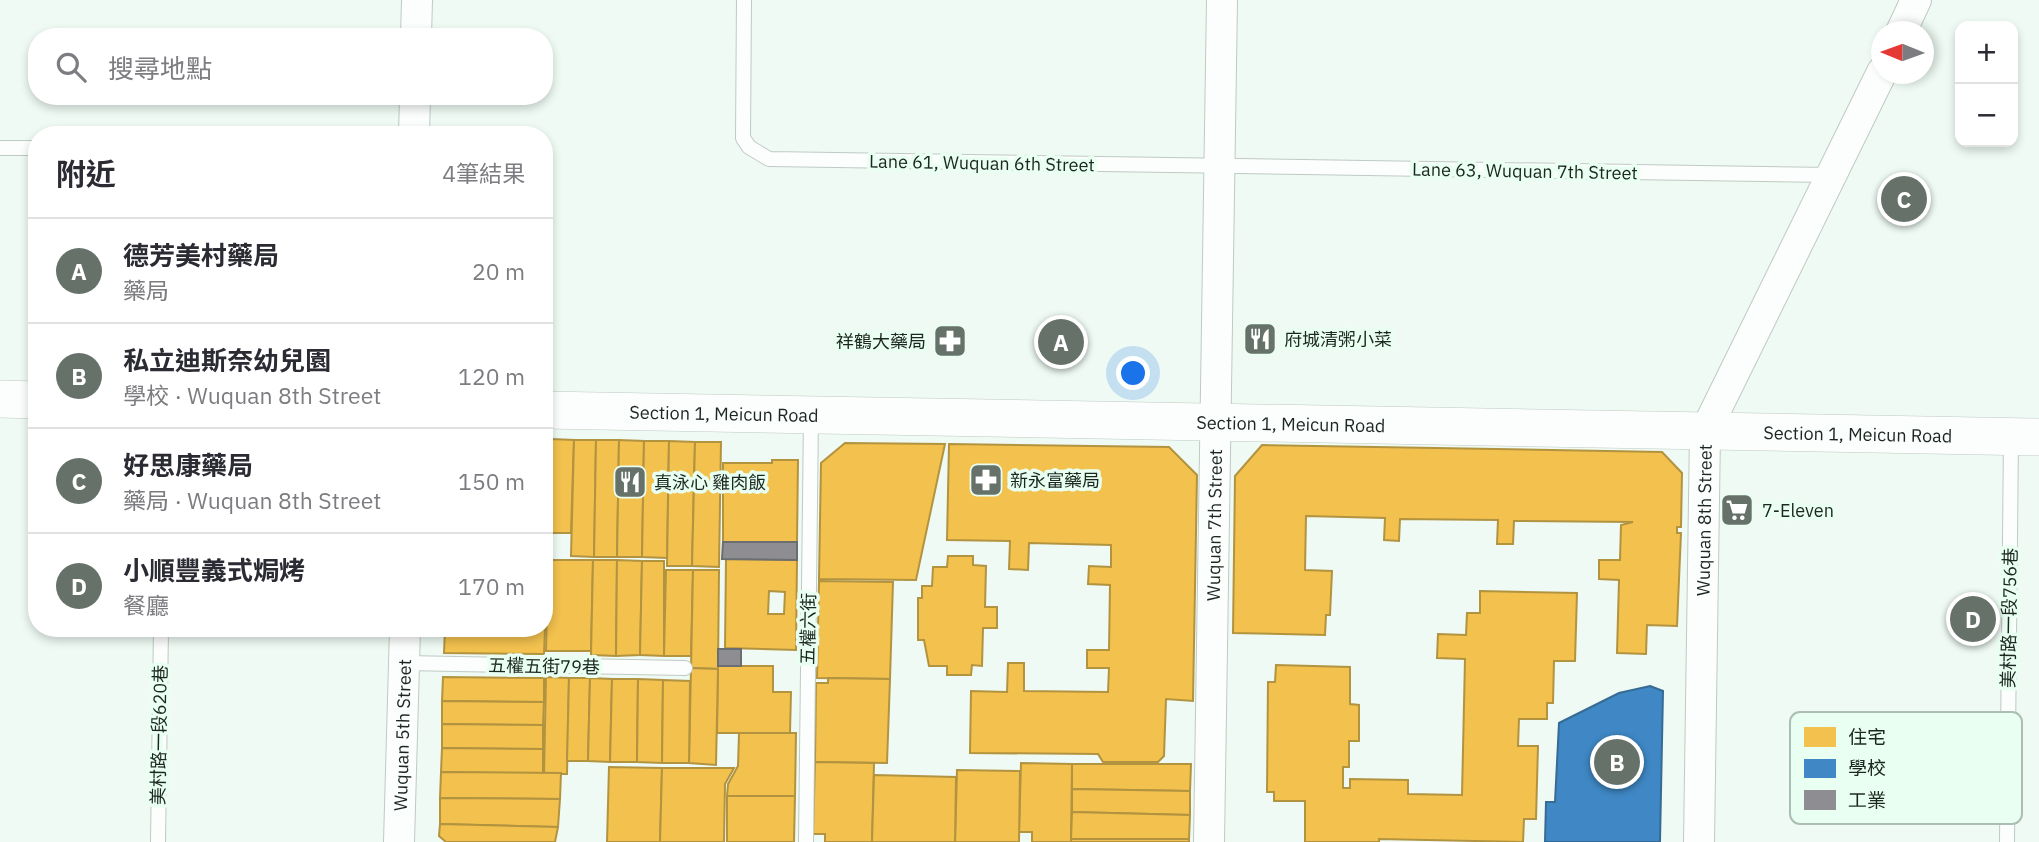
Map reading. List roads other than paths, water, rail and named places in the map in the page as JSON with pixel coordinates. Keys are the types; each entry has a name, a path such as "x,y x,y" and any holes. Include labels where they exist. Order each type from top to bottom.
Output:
{"street":[{"path":"416,28 417,0"},
{"name":"Wuquan 7th Street","path":"1209,842 1222,0"},
{"path":"1906,21 1916,0"},
{"name":"Wuquan 8th Street","path":"1699,842 1705,432 1875,84"},
{"path":"414,126 415,105"},
{"path":"0,399 28,400"},
{"name":"Section 1, Meicun Road","path":"553,410 2025,437"},
{"name":"Wuquan 5th Street","path":"399,842 405,637"}],"lane":[{"name":"Lane 61, Wuquan 6th Street","path":"744,0 743,138 749,147 769,159 1219,166"},
{"path":"0,148 28,148"},
{"name":"Lane 63, Wuquan 7th Street","path":"1219,166 1832,175"},
{"name":"五權六街","path":"806,842 811,415"},
{"name":"美村路一段756巷","path":"2013,712 2025,437"},
{"name":"美村路一段620巷","path":"158,842 161,637"},
{"name":"五權五街79巷","path":"404,663 685,668"},
{"name":"美村路一段756巷","path":"2007,842 2008,824"}],"place":[{"name":"好思康藥局","path":"1904,199"},
{"name":"府城清粥小菜","path":"1260,339"},
{"name":"祥鶴大藥局","path":"950,341"},
{"name":"德芳美村藥局","path":"1061,342"},
{"name":"新永富藥局","path":"986,480"},
{"name":"真泳心 雞肉飯","path":"630,482"},
{"name":"7-Eleven","path":"1737,510"},
{"name":"小順豐義式焗烤","path":"1973,619"},
{"name":"私立迪斯奈幼兒園","path":"1617,762"}]}
